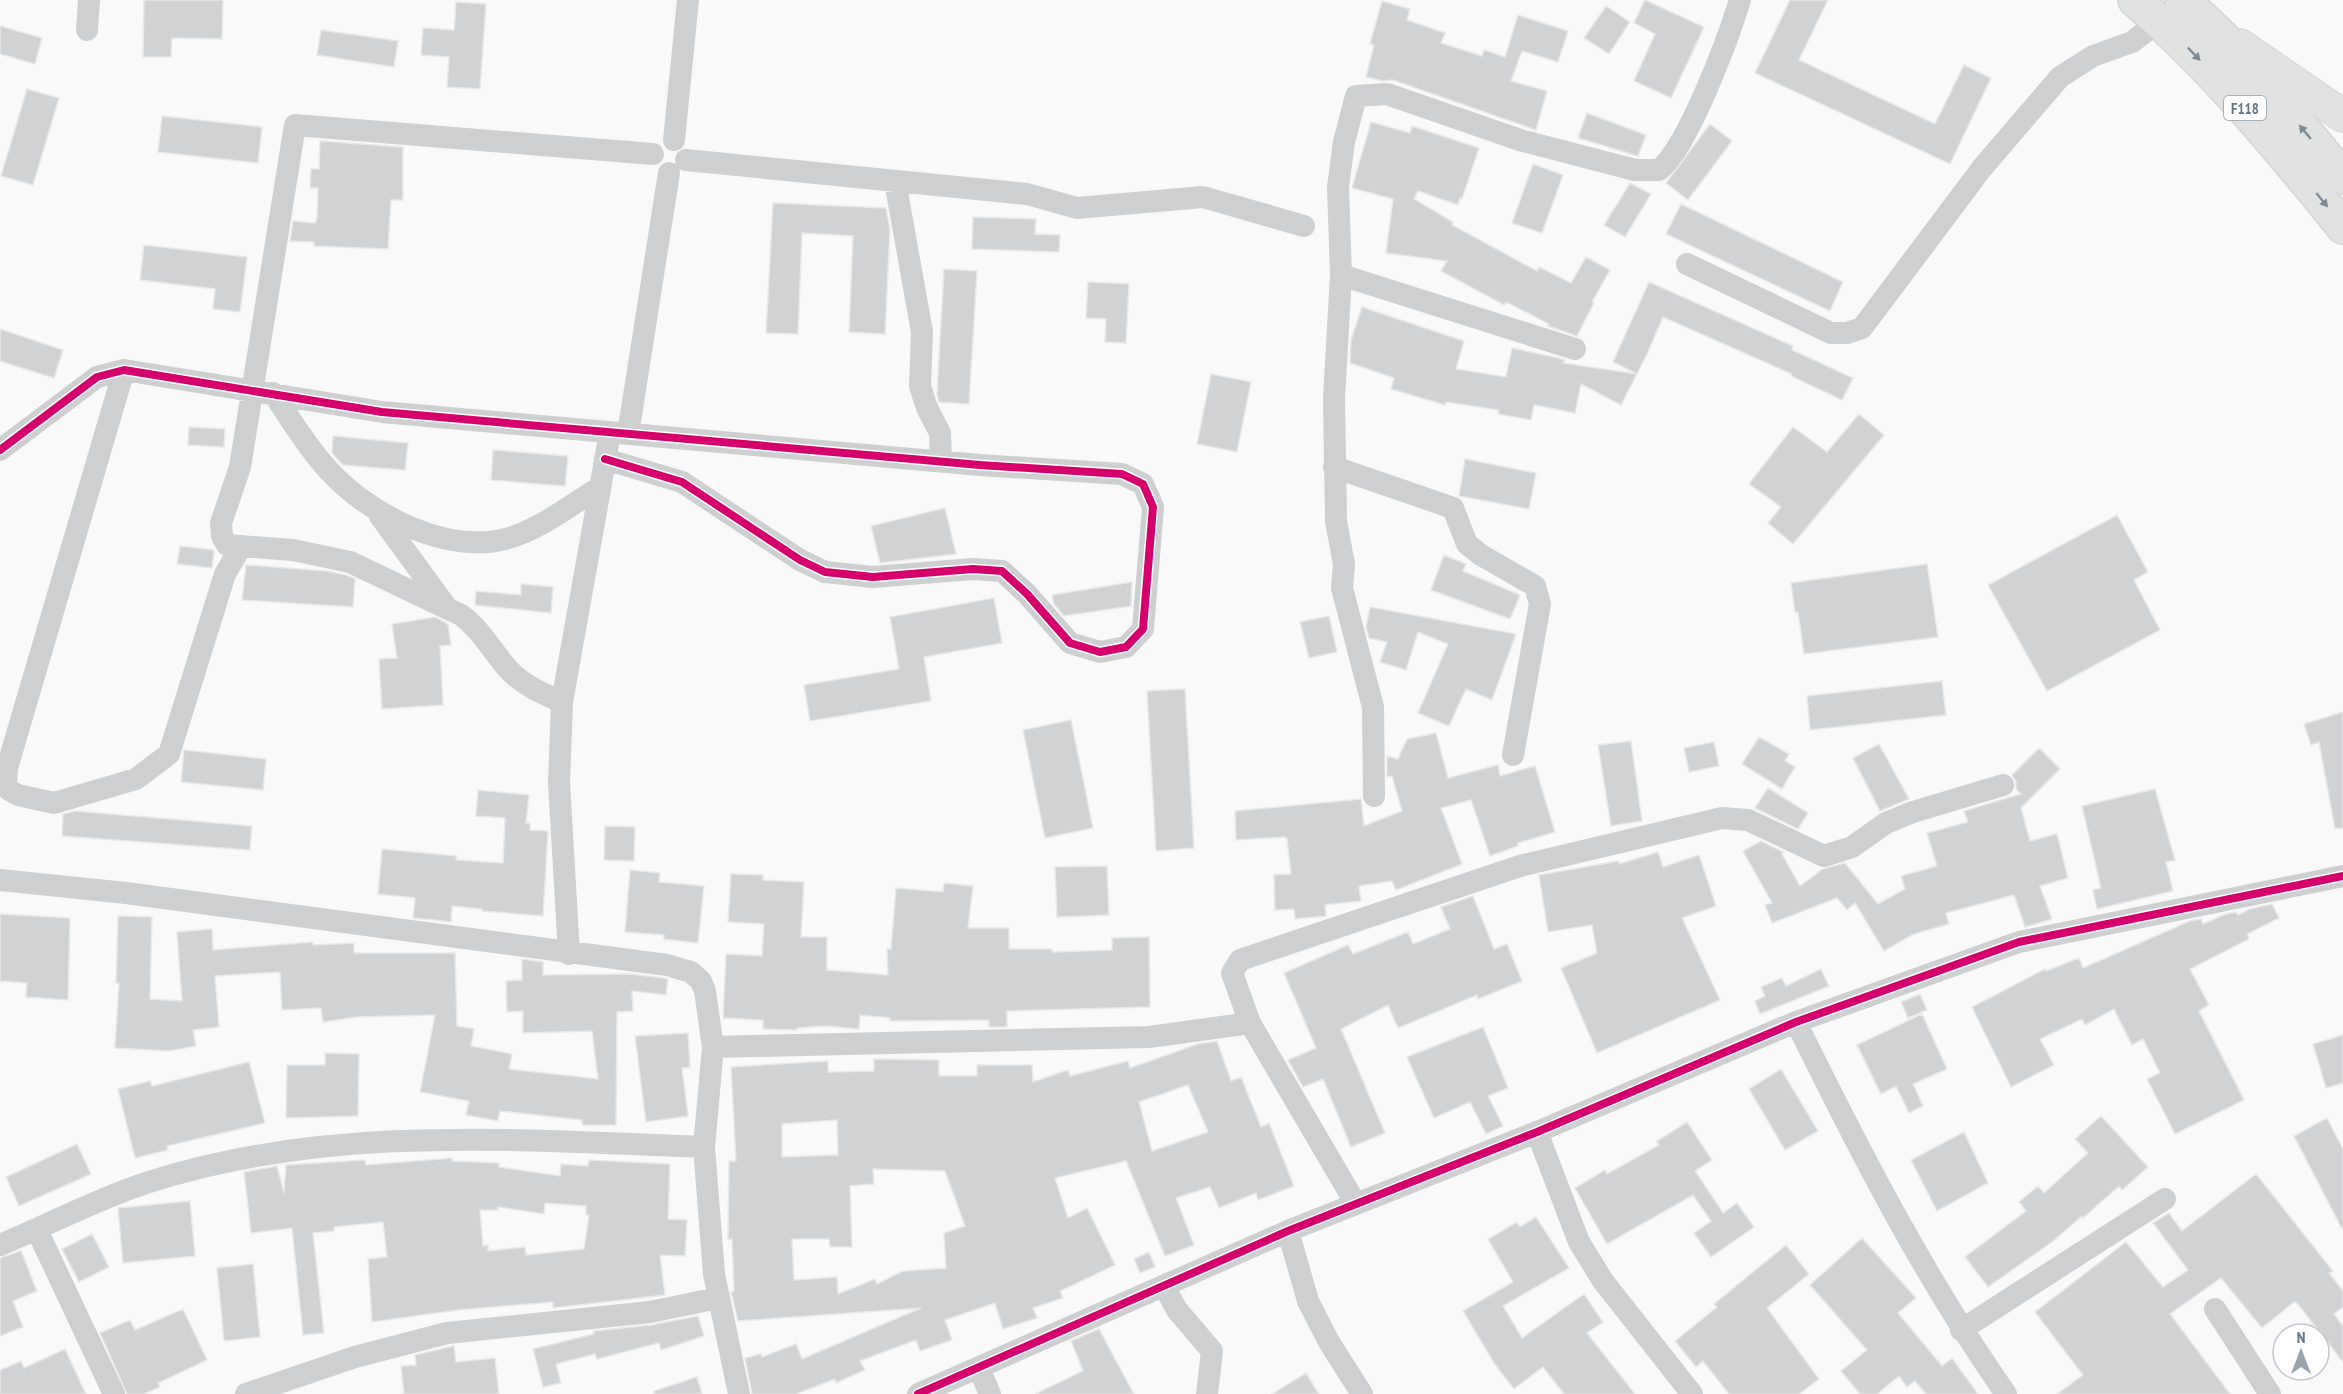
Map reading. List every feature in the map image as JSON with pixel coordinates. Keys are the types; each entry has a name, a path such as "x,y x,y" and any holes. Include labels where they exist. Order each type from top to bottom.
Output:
{"main road":[{"name":"F118","path":"2135,0 2206,22 2261,79 2343,177"},
{"name":"F118","path":"2171,11 2233,95 2343,227"},
{"path":"2206,22 2343,116"}],"street":[{"path":"87,30 89,0"},
{"path":"674,140 688,0"},
{"path":"1374,796 1373,707 1342,588 1344,564 1336,521 1334,467 1334,398 1341,275 1338,187 1344,142 1356,96 1387,94 1520,140 1635,170 1659,170 1677,152 1730,34 1740,0"},
{"path":"1687,264 1831,333 1847,333 1862,328 1982,168 2060,77 2093,56 2132,42 2171,11"},
{"path":"562,702 519,679 472,623 448,609 350,562 293,550 227,545 222,536 221,523 262,392 295,125 653,154"},
{"path":"653,154 661,142 674,140"},
{"path":"569,954 559,783 562,702 605,459 619,433 677,166 686,151 674,140"},
{"path":"653,154 657,166 895,181 1027,194 1077,208 1203,197 1304,226"},
{"path":"895,181 922,332 920,386 927,408 940,433 941,461"},
{"path":"1341,275 1575,349"},
{"path":"124,370 7,768 6,783 9,790 18,795 54,803 136,779 170,754 225,574 241,547"},
{"path":"0,450 98,377 124,370 382,412 941,461 1122,474 1143,484 1153,507 1143,629 1126,647 1100,652 1070,643 1027,594 1002,572 973,569 873,577 825,572 800,560 682,482 605,459"},
{"path":"262,392 323,465 372,506 403,525 441,539 466,542 506,539 528,531 600,488"},
{"path":"1334,467 1453,508 1467,544 1481,555 1535,586 1540,603 1513,755"},
{"path":"372,506 448,609"},
{"path":"1356,1204 1251,1023 1232,973 1240,960 1520,866 1722,818 1748,820 1824,856 1852,847 1886,823 1913,812 2002,785"},
{"path":"918,1394 1288,1231 1537,1132 1796,1022 2019,942 2343,876"},
{"path":"0,880 126,893 569,954 667,965 691,972 701,981 705,991 713,1047 704,1147 718,1298 739,1394"},
{"path":"1796,1022 1858,1148 1961,1330 2006,1394"},
{"path":"713,1047 1149,1037 1251,1023"},
{"path":"1537,1132 1579,1242 1604,1281 1692,1394"},
{"path":"0,1245 146,1183 270,1154 357,1143 452,1138 704,1147"},
{"path":"1961,1330 2165,1199"},
{"path":"37,1230 114,1394"},
{"path":"1288,1231 1308,1301 1329,1342 1362,1394"},
{"path":"1164,1286 1177,1310 1212,1351 1207,1394"},
{"path":"246,1394 355,1357 447,1333 650,1312 718,1298"},
{"path":"2215,1309 2271,1394"},
{"path":"979,1369 990,1394"}],"building":[{"path":"144,0 223,0 222,39 172,38 171,57 143,57"},
{"path":"1645,0 1704,27 1671,98 1634,81 1655,34 1634,23"},
{"path":"1790,0 1828,0 1799,60 1935,124 1964,65 1991,78 1950,164 1755,73"},
{"path":"1382,1 1410,9 1407,20 1445,33 1441,43 1482,56 1484,50 1505,57 1518,15 1568,31 1558,62 1522,51 1511,81 1547,91 1536,130 1393,80 1383,81 1366,77 1374,45 1370,44"},
{"path":"456,2 486,4 480,89 447,87 449,57 421,55 423,28 454,30"},
{"path":"1606,6 1630,22 1609,54 1584,38"},
{"path":"0,26 42,38 35,64 0,54"},
{"path":"321,30 398,41 394,67 317,55"},
{"path":"27,89 59,98 33,185 1,176"},
{"path":"1587,113 1646,135 1638,156 1578,138"},
{"path":"162,116 262,127 258,163 158,152"},
{"path":"1371,122 1410,133 1412,126 1479,148 1458,205 1418,191 1414,199 1453,222 1452,225 1537,271 1539,267 1571,283 1586,257 1610,270 1577,336 1548,326 1549,324 1506,302 1504,305 1441,271 1447,261 1386,253 1393,199 1352,188"},
{"path":"1710,124 1732,141 1688,200 1666,183"},
{"path":"320,141 403,147 403,200 391,200 388,249 314,246 314,242 290,241 293,221 315,223 317,219 318,188 310,188 311,169 319,169"},
{"path":"1533,164 1563,175 1542,233 1512,223"},
{"path":"1630,183 1651,194 1625,237 1604,225"},
{"path":"773,203 886,208 890,229 885,334 849,332 853,236 802,233 798,334 766,333"},
{"path":"1681,204 1843,282 1830,311 1666,234"},
{"path":"973,217 1036,219 1035,234 1060,235 1059,252 972,249"},
{"path":"144,245 247,257 240,312 213,309 215,289 140,280"},
{"path":"944,269 977,271 969,404 939,402 937,394"},
{"path":"1088,282 1129,284 1126,343 1105,342 1106,319 1086,318"},
{"path":"1649,282 1793,346 1792,350 1853,378 1842,400 1791,376 1792,374 1663,317 1637,374 1613,362"},
{"path":"1362,307 1464,341 1456,369 1506,377 1512,348 1565,360 1563,363 1637,374 1621,405 1581,384 1575,413 1534,405 1531,420 1498,414 1499,410 1446,402 1445,405 1391,389 1394,378 1350,363 1351,340"},
{"path":"0,329 63,350 54,378 0,361"},
{"path":"1211,374 1251,382 1237,452 1197,444"},
{"path":"1859,414 1884,435 1793,544 1768,523 1781,507 1749,484 1793,427 1827,452"},
{"path":"189,427 225,429 224,447 188,445"},
{"path":"333,436 408,443 405,470 343,465 332,453"},
{"path":"493,450 568,456 565,486 491,480"},
{"path":"1465,459 1536,473 1529,509 1459,496"},
{"path":"945,508 956,554 880,563 871,526"},
{"path":"2117,515 2148,572 2134,580 2160,630 2047,691 1988,585"},
{"path":"180,546 214,550 212,568 177,564"},
{"path":"1444,555 1466,564 1463,571 1520,595 1510,619 1431,590"},
{"path":"1927,564 1938,637 1804,654 1791,583"},
{"path":"246,565 326,571 346,575 355,579 353,607 242,600"},
{"path":"1132,582 1131,606 1064,616 1054,604 1052,595"},
{"path":"521,584 553,587 551,613 475,605 476,591 521,595"},
{"path":"994,598 1002,643 924,657 931,701 810,721 804,685 899,669 890,617"},
{"path":"1370,607 1516,634 1492,700 1466,689 1449,726 1418,713 1448,644 1418,632 1406,670 1380,662 1387,642 1369,638 1366,627"},
{"path":"1329,616 1337,652 1309,658 1300,622"},
{"path":"435,617 448,624 451,645 440,646 443,705 382,709 379,659 397,658 392,624"},
{"path":"1942,681 1946,715 1810,730 1807,696"},
{"path":"1185,689 1194,848 1156,851 1147,691"},
{"path":"2343,712 2343,828 2335,829 2319,742 2311,745 2304,724"},
{"path":"1071,720 1093,828 1045,838 1023,730"},
{"path":"1436,733 1448,778 1498,765 1500,776 1535,766 1555,832 1518,843 1518,846 1490,856 1471,800 1441,808 1462,864 1396,890 1392,881 1359,886 1361,901 1325,905 1326,916 1295,919 1294,909 1275,910 1274,875 1291,874 1287,839 1285,837 1236,840 1235,811 1361,799 1364,826 1402,811 1392,776 1387,777 1387,756 1398,759 1407,739"},
{"path":"1759,737 1789,754 1785,761 1795,767 1782,789 1742,764"},
{"path":"1631,741 1642,821 1611,826 1598,745"},
{"path":"1714,742 1719,766 1689,772 1684,748"},
{"path":"1879,744 1909,799 1880,811 1853,758"},
{"path":"2039,748 2060,769 2021,808 2030,841 2057,834 2068,878 2040,886 2052,919 2025,927 2014,895 1946,913 1949,924 1914,934 1884,951 1855,903 1847,910 1837,898 1772,923 1765,905 1772,903 1743,851 1761,841 1783,852 1800,886 1823,869 1845,863 1878,904 1905,889 1901,876 1937,866 1927,833 1968,822 1964,811 2021,794 2016,789 2016,782 2012,775"},
{"path":"184,750 266,759 263,790 181,782"},
{"path":"1768,788 1808,813 1798,829 1755,808"},
{"path":"2155,789 2175,860 2166,862 2173,891 2097,909 2093,890 2101,888 2082,806"},
{"path":"478,790 529,795 526,823 530,823 530,830 548,831 543,916 452,906 451,922 413,918 415,898 378,894 382,849 457,856 456,860 503,863 505,818 476,816"},
{"path":"75,811 252,826 250,850 62,836 63,814"},
{"path":"605,826 635,827 634,861 604,860"},
{"path":"1658,852 1663,867 1699,855 1716,906 1682,918 1720,1000 1597,1053 1561,968 1597,953 1592,925 1548,932 1539,875 1619,861 1619,864"},
{"path":"1107,866 1109,915 1057,917 1055,867"},
{"path":"630,870 660,873 659,882 704,886 698,943 664,939 664,935 625,932"},
{"path":"731,874 763,875 763,880 804,882 801,937 827,937 827,970 888,975 887,949 891,949 896,888 943,892 944,883 973,886 968,928 1009,928 1009,949 1052,949 1052,952 1112,950 1112,938 1149,937 1150,1007 1007,1011 1007,1027 989,1027 989,1020 890,1021 890,1018 860,1015 859,1029 826,1026 797,1028 797,1030 763,1029 763,1020 723,1018 726,954 762,956 764,924 728,922"},
{"path":"1473,896 1494,949 1507,944 1522,981 1478,999 1477,995 1398,1028 1388,1005 1341,1029 1385,1133 1351,1147 1323,1079 1303,1087 1288,1060 1316,1048 1284,973 1348,945 1353,954 1408,932 1413,944 1450,929 1441,907"},
{"path":"2272,904 2279,918 2247,934 2249,939 2190,969 2209,1005 2199,1011 2244,1100 2175,1134 2147,1079 2160,1073 2143,1039 2132,1045 2114,1009 2085,1025 2082,1019 2040,1039 2054,1065 2011,1087 1972,1007 2045,969 2046,971 2079,958 2083,968 2190,921 2201,919 2203,924 2226,914 2236,912 2238,915 2250,909"},
{"path":"0,914 70,918 68,1000 26,997 27,983 0,981"},
{"path":"118,916 152,917 150,999 182,1001 177,932 212,929 213,950 313,942 313,945 354,943 354,953 455,953 457,1026 474,1029 471,1046 512,1054 509,1069 598,1079 592,1031 523,1033 523,1011 507,1012 506,981 522,980 522,959 543,962 543,975 630,974 668,979 666,995 632,991 633,1011 617,1012 616,1125 582,1125 582,1120 500,1111 498,1121 466,1115 469,1101 420,1092 435,1015 357,1017 323,1022 321,1008 282,1010 280,972 215,976 219,1027 193,1030 196,1046 169,1051 115,1048 119,983 116,983"},
{"path":"1821,969 1829,986 1760,1014 1755,1001 1765,996 1761,987 1782,978 1786,986"},
{"path":"1920,994 1927,1010 1908,1018 1901,1002"},
{"path":"1922,1014 1947,1069 1913,1084 1923,1106 1909,1113 1896,1086 1881,1094 1857,1045"},
{"path":"1483,1027 1508,1088 1488,1096 1503,1126 1486,1134 1470,1102 1434,1118 1407,1057"},
{"path":"688,1033 690,1067 682,1068 688,1116 646,1122 635,1036"},
{"path":"2343,1035 2343,1083 2326,1088 2313,1044"},
{"path":"1217,1041 1231,1081 1241,1077 1261,1127 1269,1123 1294,1186 1258,1200 1256,1193 1219,1208 1210,1187 1176,1198 1194,1245 1165,1256 1126,1161 1055,1178 1068,1218 1087,1208 1115,1265 1060,1291 1063,1298 1033,1308 1037,1318 1003,1329 995,1303 945,1320 952,1340 920,1351 916,1340 860,1361 865,1370 836,1383 835,1379 796,1394 752,1394 745,1358 761,1354 762,1357 796,1344 802,1359 921,1308 738,1321 731,1292 734,1291 732,1239 728,1239 729,1161 736,1161 731,1067 828,1061 828,1072 874,1071 874,1059 939,1060 939,1076 977,1076 977,1065 1032,1065 1033,1082 1068,1070 1070,1076 1128,1061 1130,1068 1198,1044","holes":["1188,1085 1208,1132 1152,1151 1139,1102","837,1120 838,1155 782,1157 782,1124","873,1169 945,1171 965,1226 944,1233 946,1268 903,1271 877,1284 875,1279 838,1294 837,1277 794,1280 792,1239 829,1239 830,1247 852,1247 850,1186 874,1184"]},
{"path":"325,1053 359,1054 358,1116 286,1118 287,1065 325,1065"},
{"path":"249,1062 265,1123 167,1146 168,1150 135,1158 118,1089 150,1081 152,1086"},
{"path":"1781,1069 1818,1131 1785,1150 1749,1089"},
{"path":"2101,1116 2148,1167 2122,1190 2119,1186 2052,1242 1988,1287 1965,1257 2026,1211 2019,1202 2038,1186 2044,1193 2088,1153 2075,1139"},
{"path":"2327,1118 2343,1149 2343,1231 2294,1136"},
{"path":"1687,1122 1712,1160 1695,1171 1723,1213 1737,1203 1754,1227 1711,1257 1694,1233 1711,1221 1693,1195 1607,1244 1575,1188 1605,1170 1607,1174 1659,1145 1657,1141"},
{"path":"1964,1132 1988,1183 1937,1211 1911,1160"},
{"path":"77,1144 91,1174 19,1206 6,1177"},
{"path":"452,1158 452,1161 499,1163 499,1167 560,1176 561,1164 588,1166 589,1160 670,1164 668,1219 687,1220 685,1256 660,1255 665,1295 553,1308 553,1302 458,1310 372,1322 368,1259 387,1257 383,1222 334,1227 334,1231 313,1233 324,1333 303,1335 292,1228 251,1233 244,1172 277,1166 284,1193 286,1165 365,1160 366,1165","holes":["545,1203 586,1206 586,1215 589,1215 584,1249 526,1255 525,1247 488,1251 488,1245 483,1246 480,1210 498,1210 498,1207 544,1214"]},
{"path":"2256,1174 2333,1271 2329,1273 2343,1291 2343,1307 2334,1314 2343,1326 2343,1362 2331,1347 2331,1322 2312,1322 2294,1302 2262,1328 2221,1278 2170,1314 2230,1394 2057,1394 2083,1375 2035,1312 2126,1242 2163,1287 2188,1270 2153,1223 2169,1213 2182,1231"},
{"path":"190,1201 195,1256 123,1263 118,1208"},
{"path":"1536,1217 1569,1268 1503,1306 1522,1338 1584,1294 1603,1322 1587,1333 1635,1394 1564,1394 1543,1367 1514,1389 1494,1363 1463,1311 1513,1282 1488,1239 1517,1222 1520,1227"},
{"path":"92,1234 109,1267 79,1282 62,1249"},
{"path":"1862,1238 1916,1298 1898,1313 1942,1366 1952,1358 1978,1394 1926,1394 1915,1381 1907,1387 1899,1376 1877,1394 1860,1394 1841,1371 1867,1350 1810,1285"},
{"path":"1786,1245 1809,1274 1767,1308 1819,1379 1799,1394 1729,1394 1703,1361 1696,1367 1675,1341 1717,1307 1714,1304"},
{"path":"21,1251 37,1291 13,1301 23,1327 0,1336 0,1258"},
{"path":"1149,1252 1155,1267 1140,1273 1134,1259"},
{"path":"253,1264 260,1337 224,1341 217,1268"},
{"path":"183,1309 207,1360 158,1383 160,1387 144,1394 127,1394 100,1333 130,1320 135,1330"},
{"path":"698,1316 704,1336 661,1350 659,1343 597,1359 595,1354 556,1364 561,1383 543,1387 533,1349 594,1334 594,1331 651,1325"},
{"path":"1099,1329 1134,1394 1035,1394 1083,1371 1071,1341"},
{"path":"454,1346 456,1362 495,1358 499,1394 404,1394 401,1366 416,1365 415,1355"},
{"path":"65,1349 86,1394 0,1394 0,1370 21,1361 24,1368"},
{"path":"1306,1373 1319,1394 1272,1394"},
{"path":"697,1377 702,1394 654,1394 654,1391"}],"cycle path":[{"path":"0,450 97,377 124,370 382,412 980,465 1122,474 1143,484 1153,507 1143,629 1126,647 1100,652 1070,643 1027,594 1002,571 973,569 873,577 825,572 800,560 682,482 605,459"},
{"path":"918,1394 1288,1231 1537,1132 1796,1022 2019,942 2343,876"}]}
